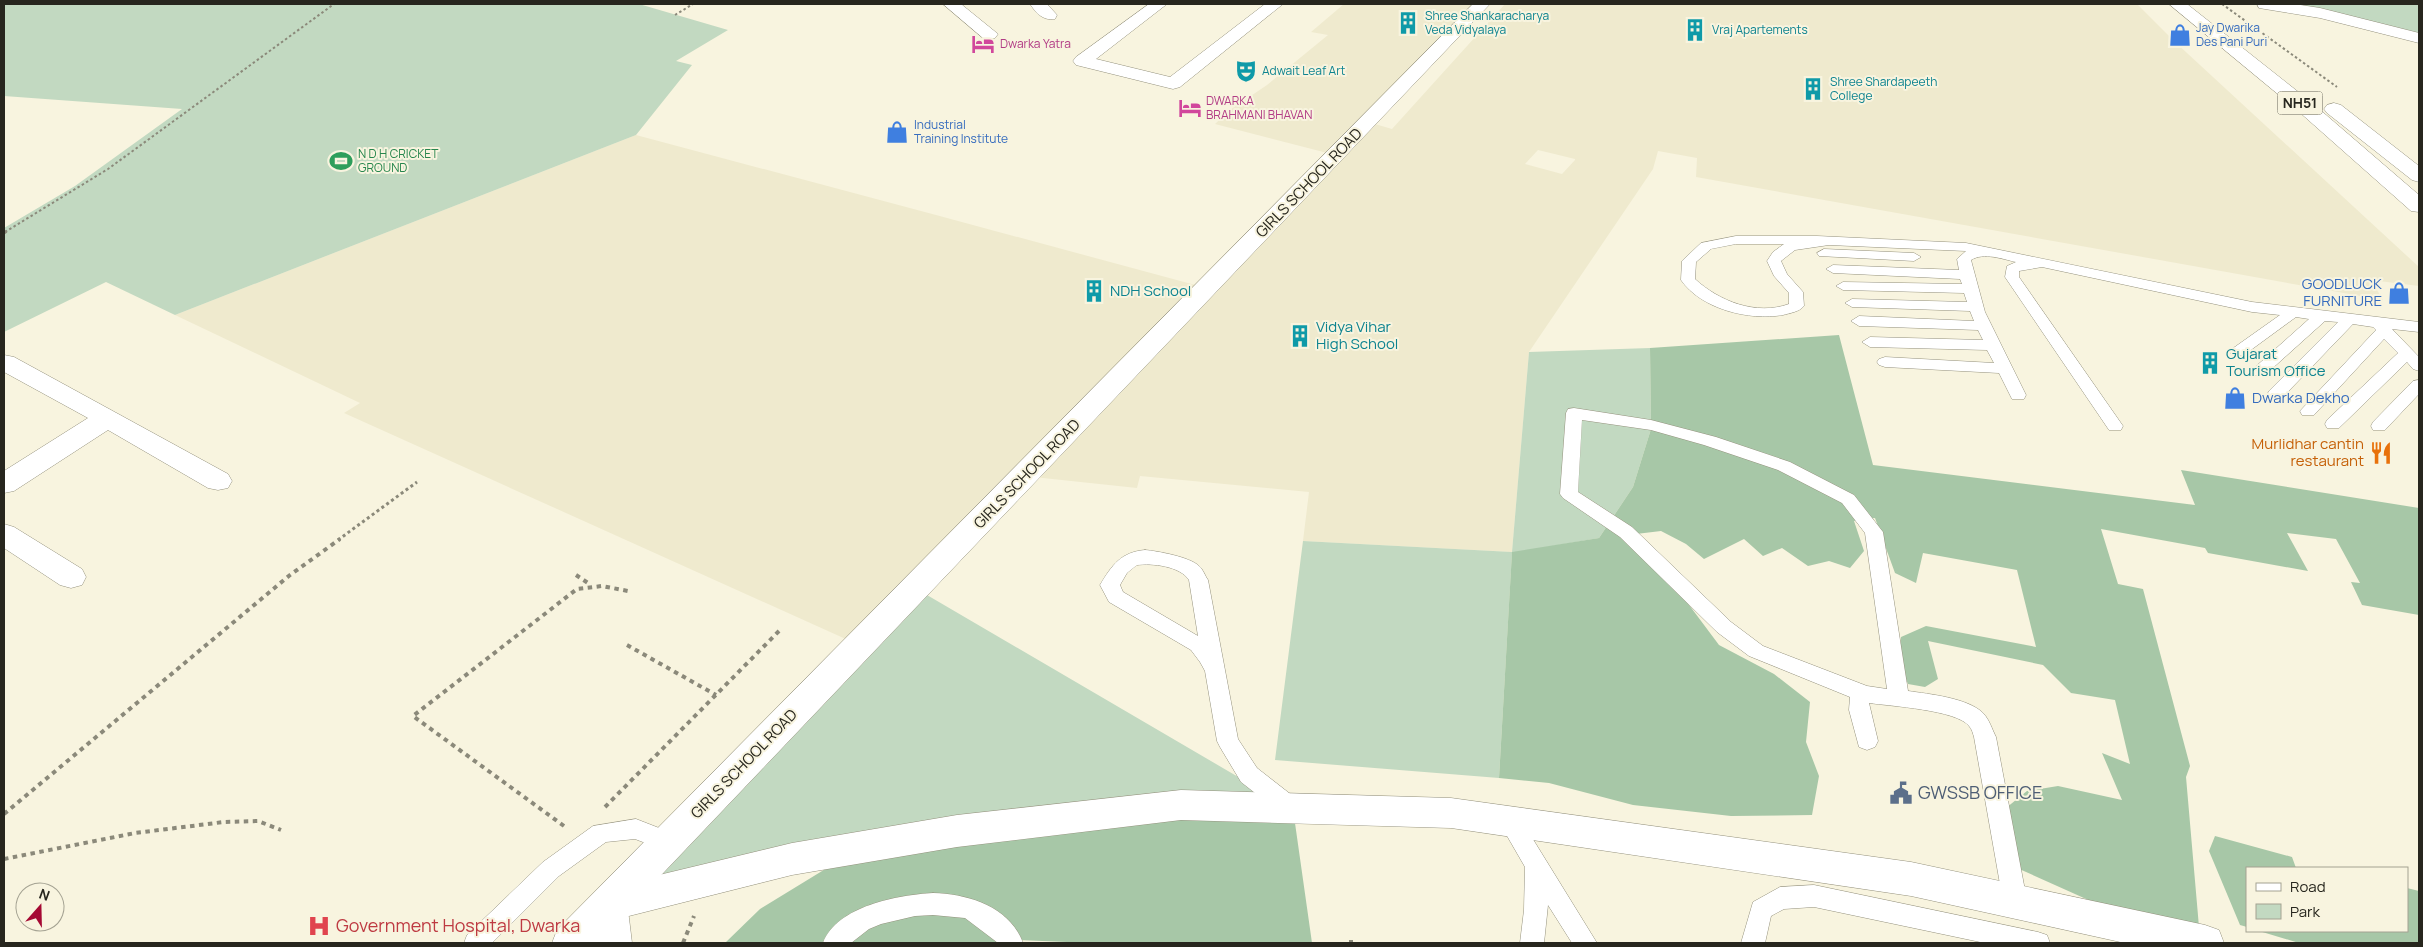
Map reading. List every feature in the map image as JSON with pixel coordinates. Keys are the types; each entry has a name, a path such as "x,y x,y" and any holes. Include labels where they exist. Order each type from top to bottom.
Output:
{"main road":[{"path":"951,4 990,34"},
{"path":"1159,4 1082,61 1173,83 1275,4"},
{"name":"GIRLS SCHOOL ROAD","path":"570,943 1482,4"},
{"name":"NH51","path":"2177,4 2304,106 2419,206"},
{"name":"NH51","path":"2202,4 2419,176"},
{"path":"2264,4 2320,13 2419,38"},
{"path":"5,362 218,481"},
{"path":"4,484 107,418"},
{"path":"4,534 71,577"},
{"path":"613,943 609,904 792,859 958,831 1181,805 1451,813 1911,879 2205,943"}],"lane":[{"path":"2002,254 1973,252 1964,259 1825,247 1736,240 1706,246 1689,260 1688,280 1711,299 1752,311 1784,312 1796,306 1796,292 1781,276 1774,261 1778,252 1791,246 1825,247 1966,247 2002,254 2291,314 2350,320 2381,327 2419,327"},
{"path":"1964,259 1968,282 1976,307 2018,395"},
{"path":"2058,266 2021,265 2012,269 2012,277 2115,426"},
{"path":"1833,269 1968,282"},
{"path":"1844,286 1968,282"},
{"path":"1852,303 1976,307"},
{"path":"2238,352 2291,314"},
{"path":"2259,372 2320,317"},
{"path":"2275,395 2350,320"},
{"path":"1860,321 1985,326"},
{"path":"2381,327 2419,366"},
{"path":"2308,411 2381,327"},
{"path":"1870,342 1994,345"},
{"path":"2334,424 2407,353"},
{"path":"1885,362 2005,368"},
{"path":"2379,426 2419,385"},
{"path":"1899,699 1874,532 1848,499 1784,466 1710,441 1651,425 1574,413 1569,494 1626,532 1724,627 1756,651 1795,668 1866,694 1964,711 1976,719 1985,737 2015,901"},
{"path":"1215,671 1208,656 1198,645 1116,597 1110,585 1119,569 1130,560 1149,558 1192,570 1198,580 1215,671 1228,742 1249,775 1293,809"},
{"path":"1866,694 1859,700 1859,710 1867,741"},
{"path":"1510,822 1584,943"},
{"path":"476,943 581,840 601,833 636,829 669,842"},
{"path":"1532,943 1536,910 1537,864"},
{"path":"1753,943 1761,910 1780,898 1814,896 2038,943"},
{"path":"835,943 840,936 872,916 917,903 969,907 1008,936 1011,943"}],"path":[{"path":"4,233 108,169 334,4"},
{"path":"675,15 693,4"},
{"path":"2222,4 2338,87"},
{"path":"4,814 290,575 417,482"},
{"path":"576,575 591,585"},
{"path":"628,591 615,587 591,585 577,589 413,716 581,840 716,694 781,629"},
{"path":"627,645 716,694"},
{"path":"4,858 135,833 224,822 258,822 281,830"}],"shaded area":[{"path":"1344,4 1482,4 1368,122 1392,129 1505,4 2137,4 2174,41 2419,267 2419,286 2371,280 2383,300 1696,177 1697,158 1658,151 1653,169 1529,352 1512,552 1303,541 1309,492 1140,476 1137,488 1024,476 1335,155 1215,124 1230,110 1267,85 1328,35 1311,32","holes":["1538,150 1575,159 1562,174 1525,164"]},
{"path":"636,135 1199,286 859,645 344,413 360,403 175,315"}],"green space":[{"name":"N D H CRICKET GROUND","path":"4,4 639,4 728,30 676,61 692,65 636,135 175,315 106,282 4,332 4,228 75,186 182,109 4,96"},
{"path":"2273,4 2419,4 2419,35 2339,13"},
{"path":"1839,335 1873,465 2195,505 2181,470 2419,508 2419,615 2362,605 2351,582 2360,583 2336,539 2287,533 2308,571 2208,553 2205,548 2101,529 2118,584 2143,589 2190,766 2186,777 2199,927 2104,907 2017,868 2006,808 2027,791 2058,786 2122,800 2102,753 2130,764 2115,700 2071,693 2043,665 1928,641 1938,679 1925,687 1908,684 1899,662 1901,637 1926,626 2036,647 2017,570 1923,553 1916,583 1895,573 1875,518 1854,521 1864,551 1850,568 1829,561 1808,566 1782,548 1763,556 1744,539 1704,559 1686,544 1661,531 1636,534 1719,645 1774,674 1810,702 1806,742 1819,776 1812,815 1731,816 1633,805 1549,783 1499,778 1512,552 1599,538 1633,487 1651,429 1650,348"},
{"path":"1650,348 1651,429 1633,487 1599,538 1512,553 1499,778 1275,760 1303,541 1512,552 1529,352"},
{"path":"915,588 1293,809 1181,805 609,904"},
{"path":"1293,809 1312,943 1091,943 1018,940 1019,943 725,943 760,909 827,868 957,831"},
{"path":"2215,836 2292,857 2296,867 2246,867 2246,927 2240,925 2209,851"},
{"path":"2408,888 2419,891 2419,943 2299,943 2262,932 2408,932"}],"place":[{"name":"Shree Shankaracharya Veda Vidyalaya","path":"1408,23"},
{"name":"Vraj Apartements","path":"1695,30"},
{"name":"Jay Dwarika Des Pani Puri","path":"2180,35"},
{"name":"Dwarka Yatra","path":"983,44"},
{"name":"Adwait Leaf Art","path":"1246,71"},
{"name":"Shree Shardapeeth College","path":"1813,89"},
{"name":"DWARKA BRAHMANI BHAVAN","path":"1190,108"},
{"name":"Industrial Training Institute","path":"897,132"},
{"name":"N D H CRICKET GROUND","path":"341,161"},
{"name":"NDH School","path":"1094,291"},
{"name":"GOODLUCK FURNITURE","path":"2399,293"},
{"name":"Vidya Vihar High School","path":"1300,336"},
{"name":"Gujarat Tourism Office","path":"2210,363"},
{"name":"Dwarka Dekho","path":"2235,398"},
{"name":"Murlidhar cantin restaurant","path":"2381,453"},
{"name":"GWSSB OFFICE","path":"1901,793"},
{"name":"Government Hospital, Dwarka","path":"319,926"}]}
